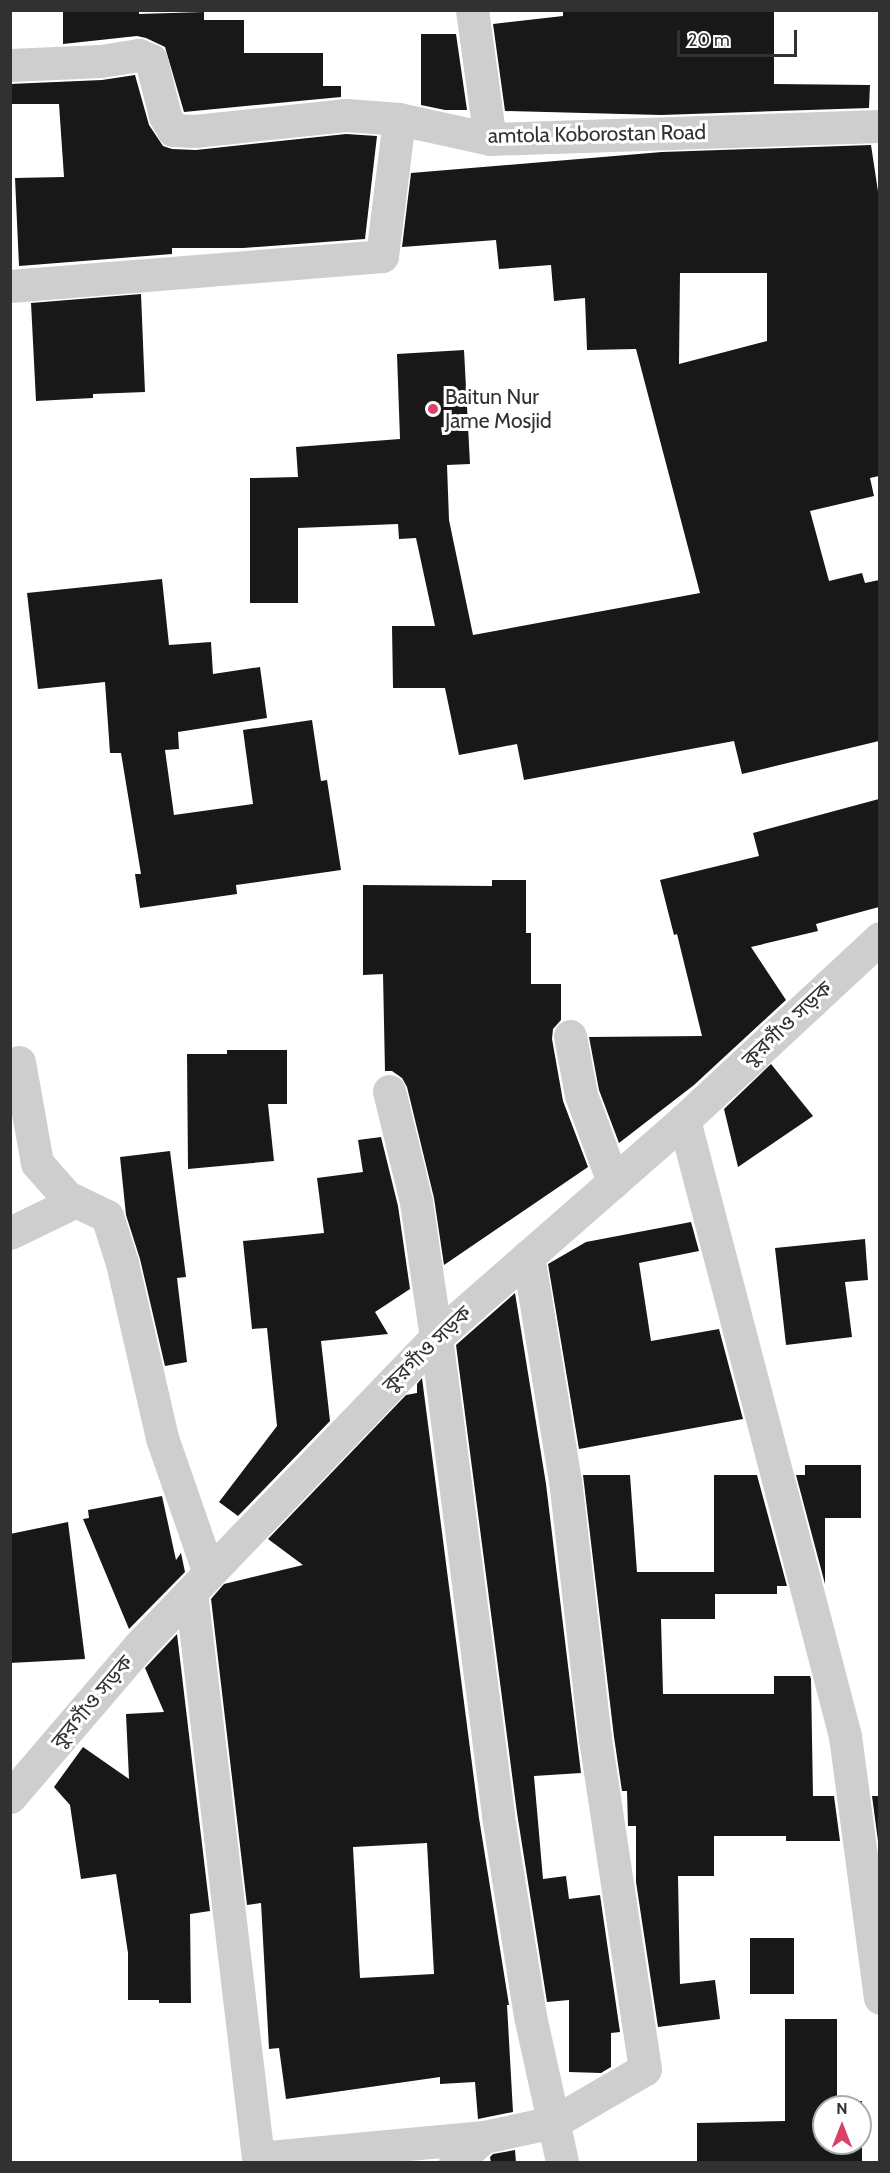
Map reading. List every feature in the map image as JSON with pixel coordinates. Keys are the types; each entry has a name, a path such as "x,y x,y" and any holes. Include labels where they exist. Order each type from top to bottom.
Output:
{"street":[{"path":"472,10 490,139"},
{"name":"amtola Koborostan Road","path":"10,65 101,61 139,55 151,60 165,116 172,130 194,131 346,115 399,119 490,139 879,126"},
{"path":"10,286 382,256 399,119"},
{"name":"কুরগাঁও সড়ক","path":"10,1797 140,1645 436,1336 684,1120 879,938"},
{"path":"570,1036 581,1095 613,1182"},
{"path":"19,1062 37,1163 67,1197 108,1216 122,1263 162,1438 200,1583 258,2158 484,2137 554,2122 645,2069 595,1739 565,1481 528,1256"},
{"path":"390,1091 416,1202 436,1336 498,1816 531,2016 562,2163"},
{"path":"684,1120 845,1736 879,1998"},
{"path":"10,1233 76,1201"},
{"path":"456,2163 484,2137"}],"building":[{"path":"63,10 139,10 139,14 204,12 204,20 244,20 244,53 323,53 323,86 341,86 341,97 184,112 165,47 137,36 63,44"},
{"path":"563,10 774,10 774,84 870,85 869,108 661,115 505,111 493,24 563,16"},
{"path":"421,34 456,34 467,110 445,110 421,105"},
{"path":"135,75 149,125 163,146 172,149 196,150 346,134 377,136 365,239 243,248 172,248 172,254 19,266 15,178 64,177 59,104 10,104 10,84 102,80"},
{"path":"871,145 879,198 879,476 870,478 874,496 810,511 829,581 862,573 865,583 879,580 879,741 742,774 734,741 524,780 517,744 459,755 445,688 393,688 392,626 435,626 416,538 399,539 398,524 298,528 298,603 250,603 250,478 298,477 296,447 400,439 397,354 464,350 470,464 447,465 449,520 473,635 700,593 636,349 587,350 585,298 554,301 551,265 499,269 496,240 402,247 411,173 662,152","holes":["680,273 767,273 767,341 679,364"]},
{"path":"141,294 145,392 93,394 93,398 36,401 31,303"},
{"path":"162,579 169,645 211,642 213,674 260,667 267,718 178,732 179,749 165,750 174,815 253,804 243,730 312,720 321,781 327,780 341,870 236,885 237,894 140,908 135,874 141,874 121,753 110,753 105,682 38,689 27,593"},
{"path":"879,799 879,907 816,924 818,931 751,947 786,1000 694,1085 619,1143 599,1090 589,1037 702,1036 677,934 674,935 660,880 759,856 753,833"},
{"path":"492,880 526,880 526,933 531,933 531,984 561,984 561,1020 553,1029 552,1039 563,1101 588,1167 444,1265 434,1198 407,1087 402,1078 392,1071 385,1071 383,974 363,975 363,885 492,886"},
{"path":"227,1050 287,1050 287,1104 268,1104 274,1161 188,1169 187,1054 227,1054"},
{"path":"771,1064 813,1116 738,1167 724,1109"},
{"path":"381,1137 398,1206 410,1289 375,1312 388,1334 321,1341 330,1421 238,1516 219,1502 277,1426 267,1328 252,1329 243,1241 324,1233 317,1178 363,1172 358,1140"},
{"path":"170,1151 186,1277 177,1278 187,1362 165,1366 140,1259 126,1215 120,1157"},
{"path":"691,1222 699,1251 639,1263 651,1341 719,1329 743,1419 579,1449 548,1264 586,1242"},
{"path":"865,1239 868,1280 845,1282 852,1337 786,1345 775,1248"},
{"path":"515,1293 546,1484 581,1773 534,1776 543,1879 566,1876 569,1899 600,1895 620,2032 611,2033 611,2067 601,2073 569,2072 569,2000 547,2002 517,1813 456,1345"},
{"path":"422,1378 479,1818 509,2005 507,2005 513,2112 478,2119 475,2082 440,2084 440,2077 286,2099 279,2048 269,2049 261,1903 247,1905 211,1599 224,1584 303,1565 268,1539 406,1395 417,1393 417,1384","holes":["427,1843 434,1974 360,1978 353,1847"]},
{"path":"805,1465 861,1465 861,1518 825,1518 825,1584 796,1475 805,1475"},
{"path":"583,1475 630,1475 637,1572 714,1572 714,1475 757,1475 787,1586 777,1586 777,1594 715,1594 715,1619 661,1619 663,1694 774,1694 774,1676 810,1676 811,1679 813,1796 834,1796 840,1841 786,1841 786,1836 714,1836 714,1876 678,1876 680,1984 715,1980 720,2019 658,2027 636,1882 636,1826 628,1826 627,1791 622,1791"},
{"path":"162,1496 176,1560 181,1553 185,1572 129,1629 83,1519 89,1518 88,1510"},
{"path":"68,1522 85,1659 10,1663 10,1534"},
{"path":"177,1634 210,1911 190,1914 191,2003 159,2003 159,2000 128,2000 128,1953 116,1874 81,1879 70,1805 54,1787 83,1747 129,1779 126,1714 164,1712 145,1668"},
{"path":"872,1796 879,1796 879,1841 878,1841"},
{"path":"750,1938 794,1938 794,1994 750,1994"},
{"path":"785,2019 837,2019 837,2095 812,2095 812,2155 862,2155 862,2163 697,2163 697,2123 785,2121"},
{"path":"515,2150 516,2163 491,2163 490,2157 493,2154"}],"place":[{"name":"Baitun Nur Jame Mosjid","path":"433,409"}]}
